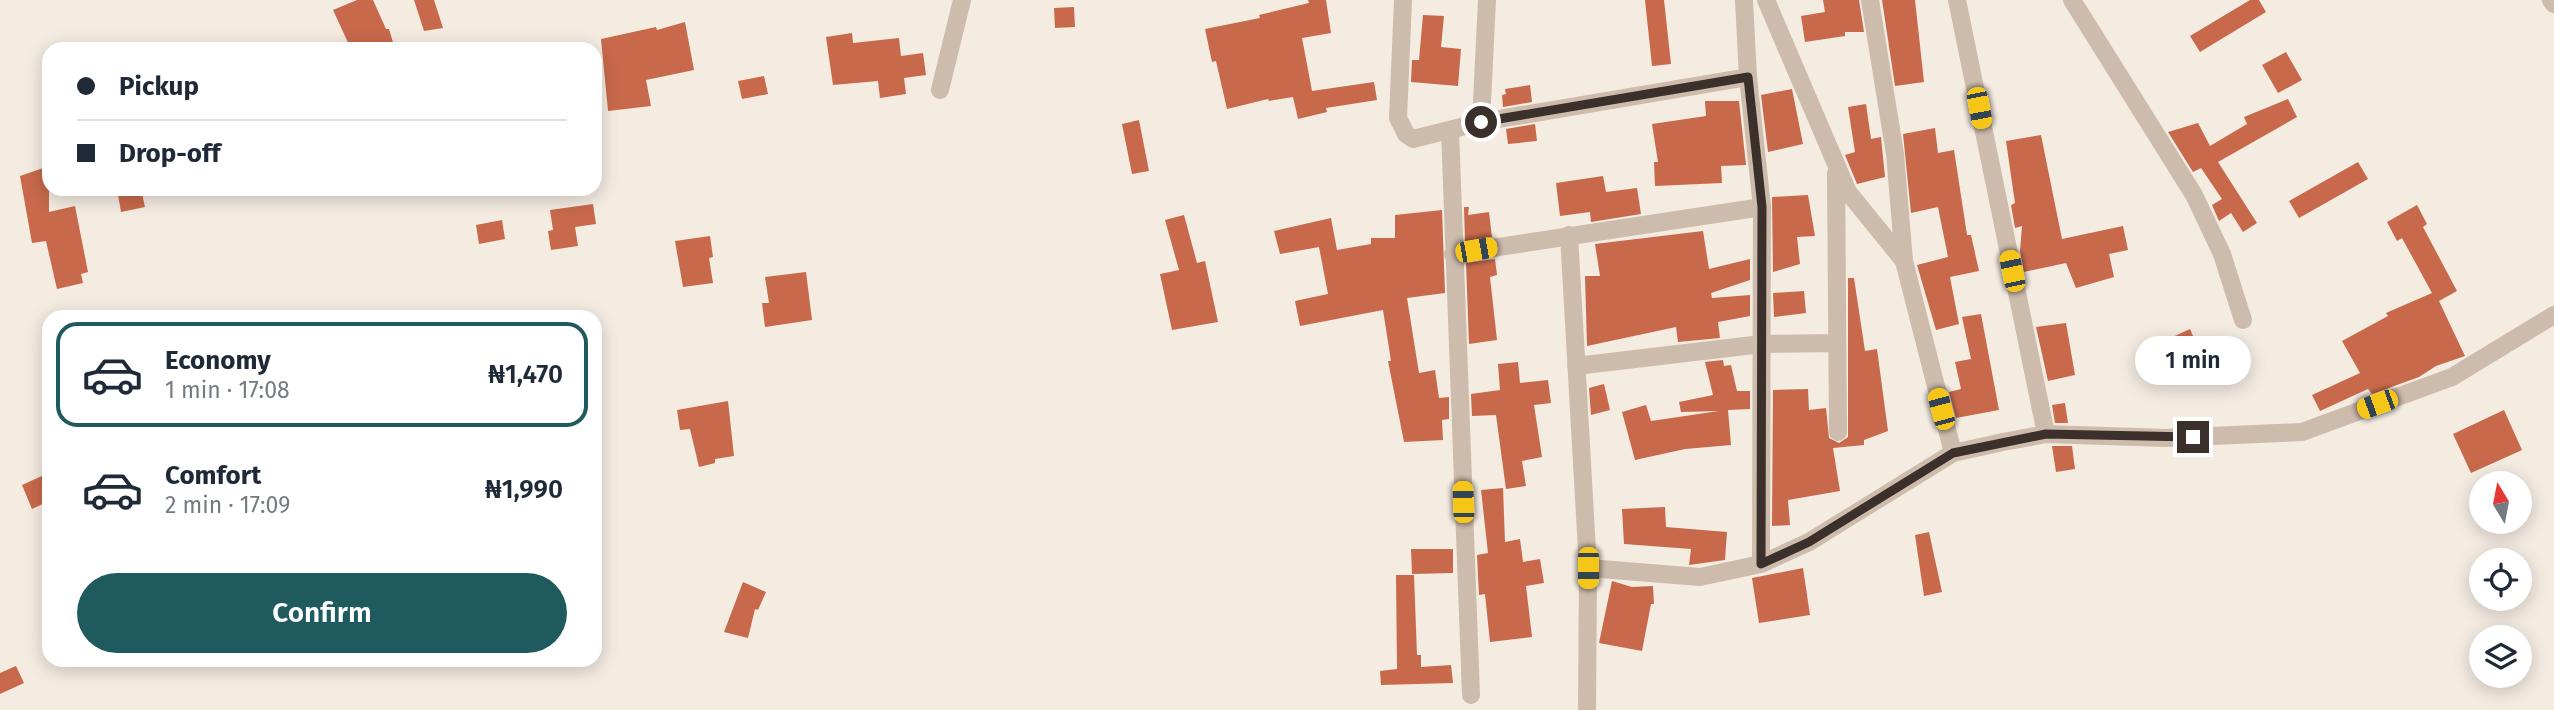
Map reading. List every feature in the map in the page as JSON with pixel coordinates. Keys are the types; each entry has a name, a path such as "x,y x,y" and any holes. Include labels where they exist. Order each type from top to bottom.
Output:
{"street":[{"path":"940,90 962,0"},
{"path":"1403,0 1398,118 1406,134 1413,139 1481,122 1748,77"},
{"path":"1481,122 1487,0"},
{"path":"1744,0 1748,77 1762,207 1761,564"},
{"path":"1766,0 1848,192 1904,261"},
{"path":"1870,0 1895,154 1904,261 1953,453"},
{"path":"1957,0 2046,434"},
{"path":"2072,0 2194,195 2222,254 2243,320"},
{"path":"1450,130 1471,695"},
{"path":"1835,162 1838,432"},
{"path":"1453,254 1762,207"},
{"path":"1569,235 1588,568 1587,710"},
{"path":"1588,568 1700,578 1761,564 1809,542 1953,453 2046,434 2166,438 2302,432 2452,377 2554,315"},
{"path":"1576,366 1762,344 1837,343"}],"building":[{"path":"357,0 373,0 393,42 348,42 333,10"},
{"path":"414,0 434,0 443,28 424,31"},
{"path":"1308,0 1326,0 1331,33 1302,38 1312,91 1374,82 1377,100 1326,108 1327,112 1298,119 1293,97 1268,99 1227,109 1216,61 1212,62 1205,29 1260,18 1259,15 1309,3"},
{"path":"1645,0 1664,0 1671,64 1652,66"},
{"path":"1823,0 1859,0 1864,32 1845,32 1845,36 1805,42 1801,16 1825,12"},
{"path":"1882,0 1915,0 1924,82 1895,86"},
{"path":"2250,0 2259,0 2266,12 2200,52 2190,36"},
{"path":"1074,7 1075,27 1055,28 1054,8"},
{"path":"1423,15 1444,16 1441,47 1461,49 1458,86 1411,82 1412,60 1419,60"},
{"path":"685,22 694,70 646,80 651,106 608,111 601,39 656,27 657,30"},
{"path":"852,33 853,43 899,38 901,56 923,53 926,75 904,78 906,94 880,98 878,81 833,85 826,37"},
{"path":"2286,52 2302,80 2278,93 2262,65"},
{"path":"764,76 768,94 742,99 738,81"},
{"path":"1530,85 1532,102 1503,107 1502,95 1506,94 1505,89"},
{"path":"1792,89 1803,144 1768,152 1761,95"},
{"path":"2288,99 2297,117 2218,162 2257,223 2243,232 2231,213 2219,221 2212,205 2222,199 2201,168 2193,172 2168,132 2198,123 2210,146 2247,124 2244,117"},
{"path":"1705,101 1739,101 1746,165 1721,166 1722,183 1655,186 1654,162 1658,162 1652,124 1706,116"},
{"path":"1866,104 1871,139 1881,137 1885,177 1857,184 1845,155 1855,152 1848,107"},
{"path":"1139,120 1149,171 1132,174 1122,124"},
{"path":"1535,124 1537,141 1508,144 1506,129"},
{"path":"1935,128 1938,153 1954,150 1967,235 1971,235 1979,271 1950,277 1959,324 1936,330 1917,265 1948,257 1938,207 1911,213 1903,134"},
{"path":"2041,135 2062,239 2123,226 2128,250 2109,254 2114,277 2076,288 2066,263 2024,272 2020,251 2022,226 2015,228 2011,205 2015,203 2006,141"},
{"path":"2358,162 2368,179 2299,218 2289,201"},
{"path":"42,168 42,196 49,196 49,212 75,206 88,272 81,274 83,283 57,289 46,241 32,243 20,176"},
{"path":"1603,176 1606,192 1637,188 1641,214 1591,222 1590,212 1560,216 1556,183"},
{"path":"1808,195 1815,236 1797,237 1800,264 1773,272 1772,197"},
{"path":"118,196 143,196 145,207 121,212"},
{"path":"593,204 596,224 575,227 578,246 551,250 548,231 553,230 550,210"},
{"path":"2417,205 2427,224 2423,227 2457,291 2439,301 2465,356 2372,394 2368,389 2320,411 2312,395 2360,373 2342,341 2388,316 2386,313 2432,293 2402,238 2397,241 2387,222"},
{"path":"1464,207 1469,207 1468,215 1489,212 1492,237 1465,241"},
{"path":"1442,210 1445,293 1407,298 1419,373 1435,370 1439,398 1449,397 1449,419 1442,420 1443,440 1404,442 1388,361 1391,361 1383,310 1300,326 1295,301 1328,294 1319,247 1280,254 1274,231 1331,218 1337,250 1371,244 1371,238 1395,238 1395,215"},
{"path":"1184,215 1197,263 1205,261 1218,322 1172,330 1160,274 1179,270 1165,220"},
{"path":"502,220 505,239 479,244 476,225"},
{"path":"1703,231 1709,269 1750,259 1750,280 1711,293 1712,298 1750,295 1750,316 1718,322 1720,338 1678,342 1676,327 1587,346 1585,276 1600,276 1595,244"},
{"path":"710,236 713,257 709,258 713,283 683,287 675,241"},
{"path":"1495,259 1497,275 1490,277 1497,340 1469,344 1466,263"},
{"path":"806,272 812,320 765,327 762,303 769,303 765,277"},
{"path":"1848,278 1854,278 1865,351 1877,349 1888,431 1864,440 1864,445 1833,448 1840,491 1788,500 1790,525 1772,526 1773,390 1808,389 1809,410 1826,408 1829,438 1839,443 1848,437"},
{"path":"1804,291 1806,313 1774,317 1773,293"},
{"path":"1981,314 1999,410 1956,418 1949,392 1961,389 1955,362 1971,359 1962,317"},
{"path":"2066,323 2075,375 2048,381 2036,327"},
{"path":"2190,329 2197,345 2171,356 2164,341"},
{"path":"1723,360 1724,366 1731,365 1737,391 1750,391 1750,409 1728,410 1731,445 1685,449 1635,460 1622,412 1646,405 1651,421 1719,411 1681,412 1679,402 1713,395 1705,362"},
{"path":"1518,362 1520,383 1548,380 1551,403 1534,405 1542,457 1522,461 1526,486 1506,489 1496,415 1472,416 1471,394 1500,390 1498,364"},
{"path":"1604,384 1610,410 1591,415 1589,388"},
{"path":"728,401 734,456 715,459 715,463 699,467 690,429 680,430 677,410"},
{"path":"2065,403 2068,423 2055,423 2052,405"},
{"path":"2504,410 2522,450 2470,471 2453,434"},
{"path":"2052,446 2072,446 2075,469 2056,472"},
{"path":"42,476 42,504 32,509 22,485"},
{"path":"1503,488 1505,542 1520,539 1523,562 1540,559 1544,583 1526,586 1532,637 1490,642 1485,594 1479,595 1477,555 1488,553 1481,490"},
{"path":"1665,507 1666,527 1727,532 1725,560 1689,565 1691,549 1624,544 1622,509"},
{"path":"1929,532 1942,592 1924,596 1915,535"},
{"path":"1411,549 1453,549 1453,573 1412,574"},
{"path":"1803,568 1810,615 1759,623 1752,578"},
{"path":"1396,575 1414,575 1417,655 1421,655 1421,667 1451,665 1453,683 1381,685 1380,671 1397,669"},
{"path":"1612,581 1632,587 1653,586 1654,604 1651,604 1642,651 1599,643"},
{"path":"743,582 766,592 758,610 755,609 748,638 724,632"},
{"path":"16,666 24,683 0,694 0,673"}],"route":[{"path":"1481,122 1748,77 1762,207 1761,564 1809,542 1953,453 2046,434 2193,437"}]}
